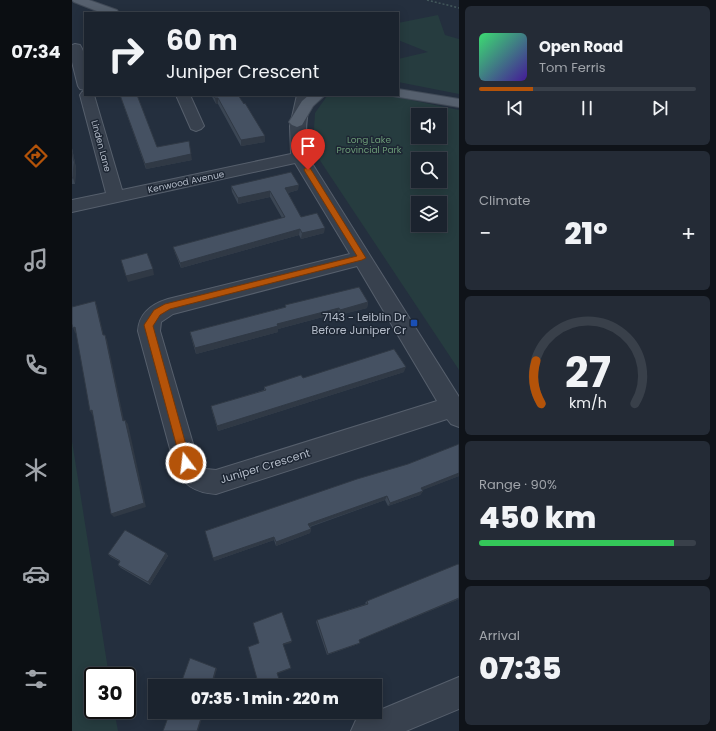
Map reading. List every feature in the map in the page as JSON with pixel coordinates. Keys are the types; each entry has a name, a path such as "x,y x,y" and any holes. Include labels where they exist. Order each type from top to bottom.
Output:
{"main road":[{"path":"78,0 110,12"},
{"path":"399,92 459,103"},
{"path":"297,122 307,104 317,96"}],"street":[{"path":"75,48 84,82"},
{"name":"Linden Lane","path":"87,96 115,196"},
{"path":"183,96 196,126"},
{"path":"304,96 297,122 300,157 456,412"},
{"name":"Kenwood Avenue","path":"72,206 300,157"},
{"name":"Juniper Crescent","path":"362,258 168,306 153,317 148,325 149,331 187,467 191,473 198,478 207,482 216,482 456,412"},
{"path":"367,731 459,693"}],"path":[{"path":"427,0 459,8"}],"green space":[{"path":"438,15 445,35 459,39 459,94 399,82 399,59 428,52 399,40 399,23"},
{"name":"Long Lake Provincial Park","path":"327,96 392,96 459,110 459,370 317,156 313,145 315,113"},
{"path":"72,441 108,667 84,667 84,719 116,719 118,731 72,731"}],"building":[{"path":"120,96 137,96 157,147 189,141 191,154 145,164"},
{"path":"214,96 239,96 244,104 245,103 265,136 241,140 218,98 215,98"},
{"path":"72,152 74,162 73,178 72,178"},
{"path":"291,172 299,185 285,188 301,217 317,213 325,228 302,233 300,229 180,263 173,247 285,217 270,191 238,198 231,186"},
{"path":"147,253 153,269 126,276 121,260"},
{"path":"359,287 368,302 277,324 278,326 195,348 190,332 286,307 285,305"},
{"path":"95,301 103,335 105,335 123,421 125,420 144,503 111,514 75,327 73,328 72,324 72,307"},
{"path":"394,349 406,367 217,426 211,406 266,390 264,387 301,375 303,378"},
{"path":"459,444 459,473 421,488 423,491 390,503 387,496 308,524 311,529 276,542 274,537 213,558 205,531 357,479 408,464"},
{"path":"125,530 166,553 148,582 118,565 120,561 108,554"},
{"path":"458,564 459,598 359,640 360,643 328,654 317,620 368,604 367,601"},
{"path":"282,612 292,641 283,644 291,668 277,673 279,679 257,679 248,647 259,643 253,623"},
{"path":"190,658 216,668 213,679 182,679"},
{"path":"167,719 201,719 197,731 163,731"}],"place":[{"name":"7143 - Leiblin Dr Before Juniper Cr","path":"414,323"}],"route":[{"path":"186,463 148,325 157,313 168,306 362,258 308,170"}]}
